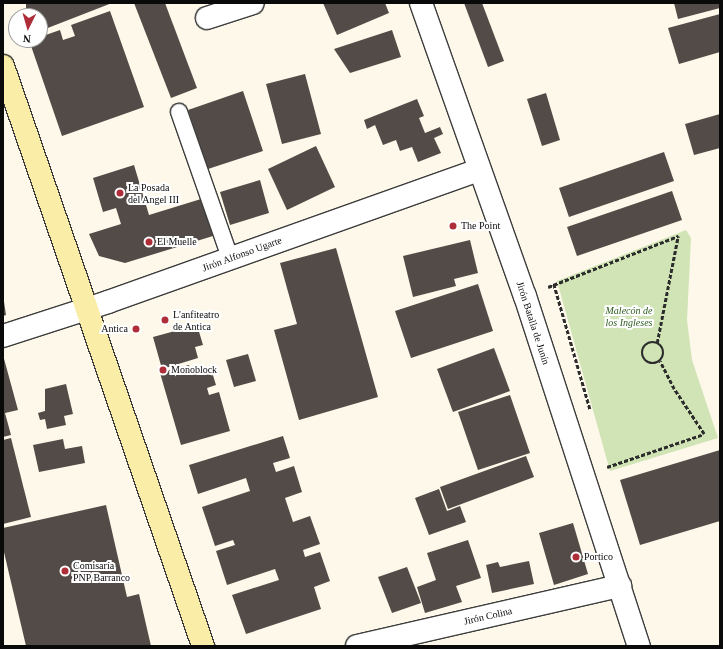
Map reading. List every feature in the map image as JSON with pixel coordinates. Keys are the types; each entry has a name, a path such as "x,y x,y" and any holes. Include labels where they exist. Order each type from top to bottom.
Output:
{"main road":[{"path":"3,66 88,308 203,646"}],"street":[{"path":"207,18 253,3"},
{"name":"Jirón Batalla de Junín","path":"421,3 479,170 525,296 639,646"},
{"name":"Jirón Alfonso Ugarte","path":"3,336 88,308 479,170"},
{"name":"Jirón Colina","path":"357,646 620,586"}],"lane":[{"path":"179,112 230,258"}],"path":[{"path":"525,296 678,236 657,343"},
{"path":"554,284 591,414"},
{"path":"657,343 664,351 660,361"},
{"path":"657,343 645,346 643,356 650,363 660,361"},
{"path":"584,475 704,434 660,361"},
{"path":"604,460 606,467"}],"green space":[{"name":"Malecón de los Ingleses","path":"686,230 691,238 687,320 692,360 718,438 610,471 557,281"}],"building":[{"path":"26,3 112,3 48,28 48,8 26,8"},
{"path":"134,3 165,3 197,88 171,98"},
{"path":"323,3 385,3 389,13 337,35"},
{"path":"464,3 482,3 504,61 488,67"},
{"path":"674,3 720,3 720,8 678,19"},
{"path":"110,11 144,107 62,136 32,48 48,48 48,34 60,30 63,40 75,36 71,25"},
{"path":"720,14 720,52 679,64 668,28"},
{"path":"392,30 401,57 350,73 334,49"},
{"path":"305,74 321,134 282,144 266,84"},
{"path":"243,91 263,151 208,169 188,110"},
{"path":"546,93 560,140 542,146 527,99"},
{"path":"417,99 424,116 419,118 425,133 440,127 443,134 434,138 441,153 418,162 412,147 400,151 396,140 383,145 375,125 367,129 364,120"},
{"path":"720,114 720,148 694,155 685,124"},
{"path":"316,146 335,187 287,210 268,169"},
{"path":"664,152 674,181 569,217 559,188"},
{"path":"134,165 149,215 201,199 213,236 125,263 99,256 89,234 121,224 116,208 103,212 93,178"},
{"path":"260,180 269,213 230,225 220,192"},
{"path":"672,191 682,220 577,256 567,227"},
{"path":"470,240 478,273 454,279 456,286 413,297 403,256"},
{"path":"336,248 378,397 299,420 274,330 297,324 280,263"},
{"path":"478,284 493,331 411,358 395,311"},
{"path":"3,295 6,315 3,316"},
{"path":"197,325 203,345 195,347 198,358 162,369 153,337"},
{"path":"494,348 510,391 453,412 437,369"},
{"path":"248,354 256,381 234,387 226,360"},
{"path":"3,355 18,410 5,413 11,435 3,437"},
{"path":"189,365 192,374 211,369 216,385 207,388 209,395 219,392 230,431 181,445 160,373"},
{"path":"66,384 73,414 64,416 66,425 47,429 45,419 40,420 38,413 45,411 45,389"},
{"path":"510,395 530,453 478,470 458,412"},
{"path":"283,436 290,458 273,463 276,472 294,466 302,492 285,498 293,522 310,516 320,544 303,550 305,557 320,552 330,581 314,587 321,609 246,634 232,595 279,580 275,569 227,585 216,551 235,545 233,540 215,546 202,507 250,491 246,478 198,494 189,465"},
{"path":"11,438 31,517 3,524 3,440"},
{"path":"63,439 65,449 82,446 85,463 39,472 33,445"},
{"path":"720,450 720,521 640,545 620,480"},
{"path":"526,456 534,477 448,509 440,487"},
{"path":"439,489 447,511 460,506 466,522 429,535 415,498"},
{"name":"Comisaría PNP Barranco","path":"106,505 127,597 139,594 151,646 26,646 3,548 3,528"},
{"path":"573,523 588,574 554,585 539,533"},
{"path":"468,540 481,578 456,586 462,602 425,613 417,587 436,580 427,553"},
{"path":"529,561 534,584 492,593 486,565 498,562 500,567"},
{"path":"407,567 421,603 392,613 378,577"}],"place":[{"name":"La Posada del Angel III","path":"120,193"},
{"name":"The Point","path":"453,226"},
{"name":"El Muelle","path":"149,242"},
{"name":"L'anfiteatro de Antica","path":"165,320"},
{"name":"Antica","path":"136,329"},
{"name":"Monoblock","path":"163,370"},
{"name":"Portico","path":"576,557"},
{"name":"Comisaría PNP Barranco","path":"65,571"}]}
